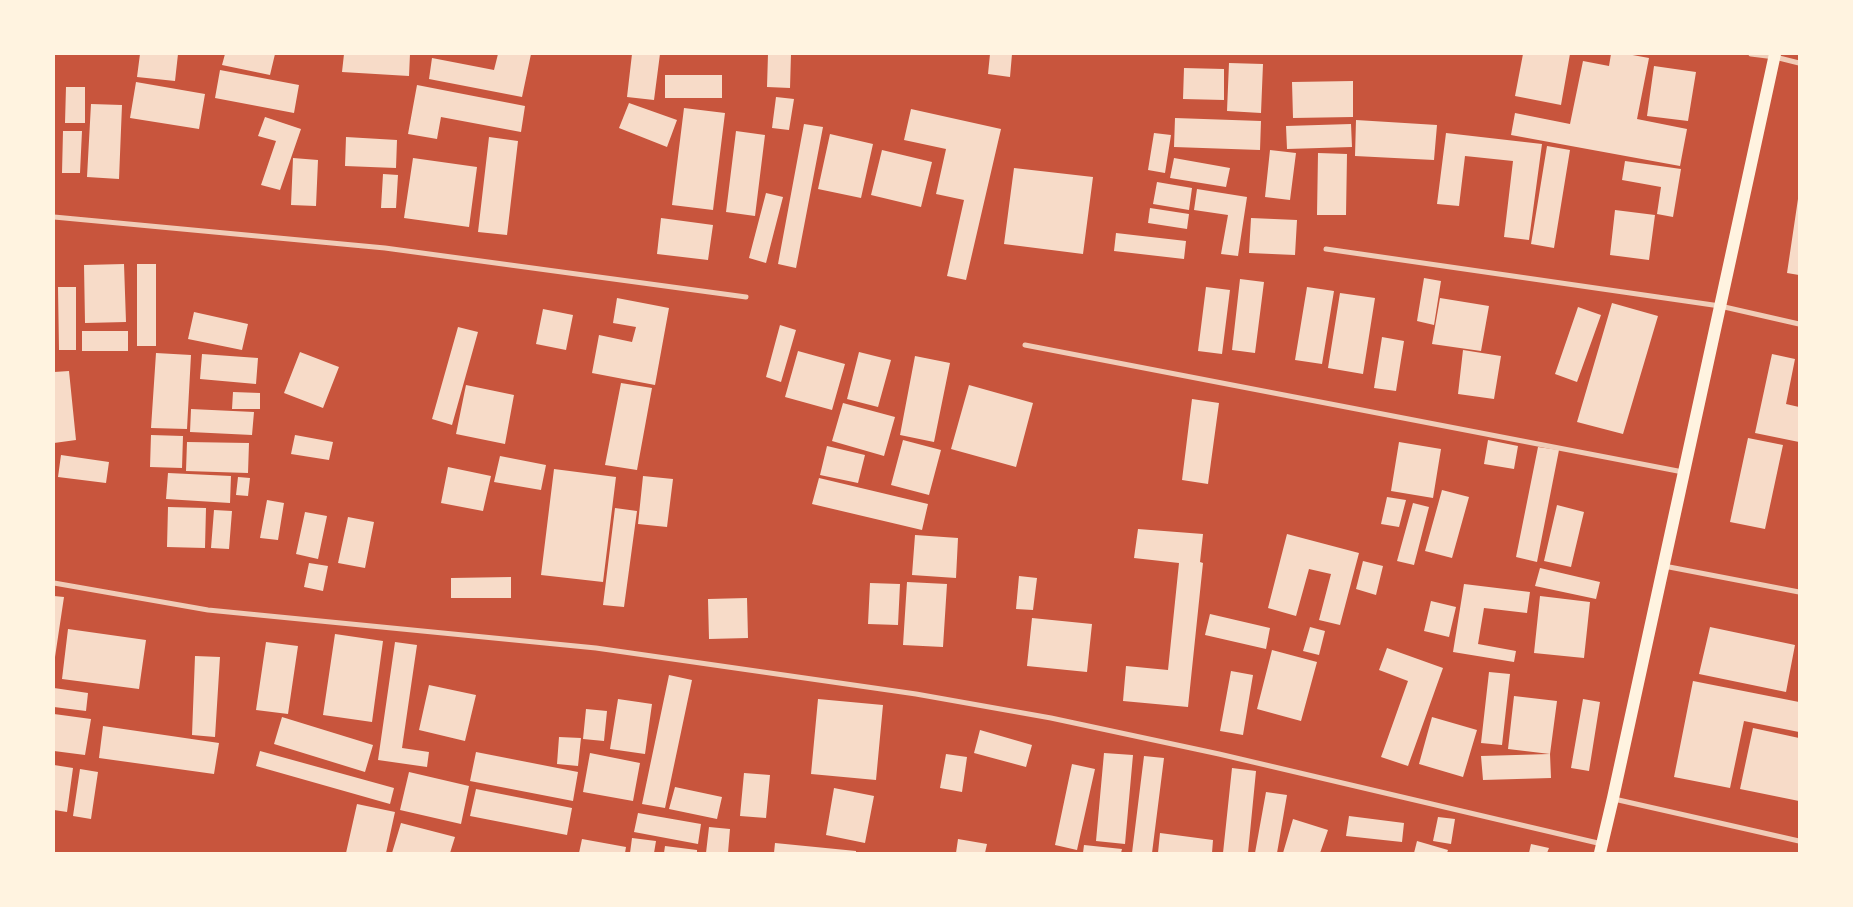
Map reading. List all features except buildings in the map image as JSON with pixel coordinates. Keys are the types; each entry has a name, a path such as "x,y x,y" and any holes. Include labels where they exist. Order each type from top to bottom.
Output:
{"main road":[{"path":"1601,849 1775,55"}],"street":[{"path":"1751,54 1775,55 1799,63"},
{"path":"54,217 385,248 746,297"},
{"path":"1326,249 1720,306 1799,324"},
{"path":"1026,345 1683,472"},
{"path":"1664,566 1799,592"},
{"path":"54,583 208,610 596,648 926,696 1051,718 1218,754 1601,849"},
{"path":"1613,798 1799,841"}]}
